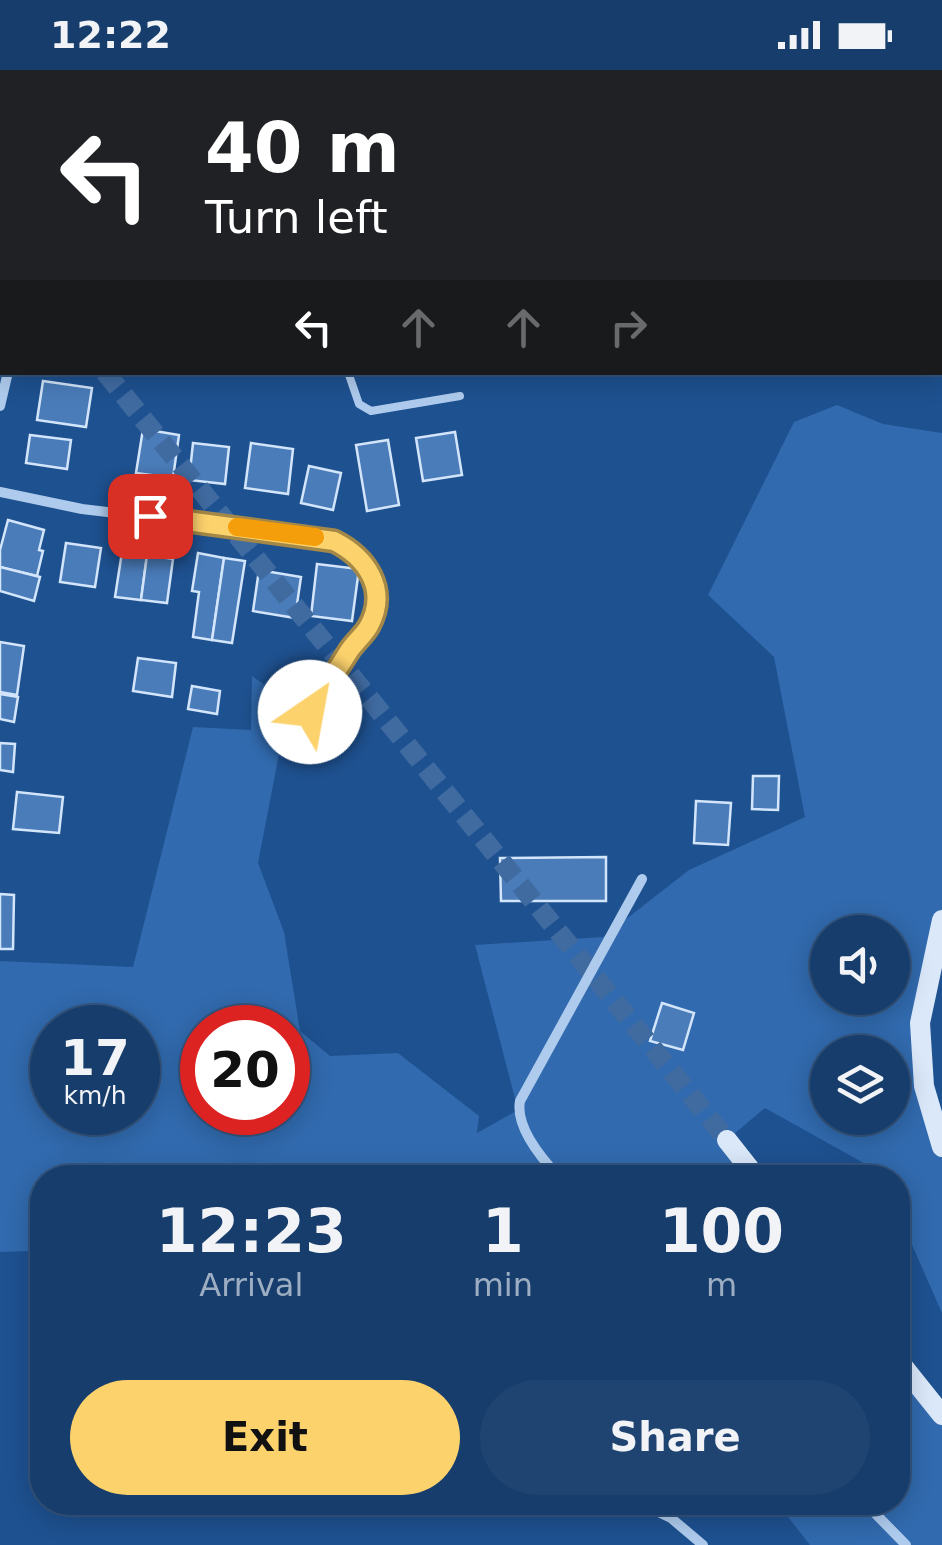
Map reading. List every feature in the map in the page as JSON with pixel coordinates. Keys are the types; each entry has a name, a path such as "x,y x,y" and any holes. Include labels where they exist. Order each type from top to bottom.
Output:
{"street":[{"path":"0,406 7,375"},
{"path":"0,492 82,509 309,536"},
{"path":"548,1165 525,1128 518,1110 520,1101 642,880"},
{"path":"942,920 920,1023 924,1086 942,1147"},
{"path":"727,1140 746,1165"},
{"path":"910,1375 942,1414"},
{"path":"665,1515 703,1545"},
{"path":"877,1515 906,1545"}],"lane":[{"path":"349,375 359,404 371,411 460,396"},
{"path":"309,536 334,541 357,555 371,570 375,590 369,627 354,643 310,712"}],"shaded area":[{"path":"837,405 883,424 942,433 942,921 920,1023 942,1147 942,1313 910,1240 910,1165 867,1165 813,1135 910,1135 910,1035 810,1035 810,1133 765,1108 727,1140 747,1165 30,1165 30,1251 0,1252 0,961 133,967 193,727 251,730 252,676 289,702 258,863 284,932 296,1005 180,1005 180,1135 310,1135 310,1039 330,1056 398,1053 479,1116 477,1133 518,1110 475,945 603,937 689,870 805,817 774,657 708,595 794,422"},
{"path":"910,1375 942,1415 942,1545 810,1545 786,1515 910,1515"}],"building":[{"path":"43,381 92,388 86,427 37,420"},
{"path":"143,429 179,435 173,478 136,473"},
{"path":"455,432 462,475 423,481 416,438"},
{"path":"30,435 71,440 67,469 26,463"},
{"path":"388,440 399,505 367,511 356,445"},
{"path":"193,443 229,447 225,484 189,480"},
{"path":"251,443 293,449 288,494 245,488"},
{"path":"309,466 341,473 333,510 301,503"},
{"path":"8,520 44,530 37,576 0,567"},
{"path":"66,543 101,548 95,587 60,582"},
{"path":"122,552 147,555 141,600 115,597"},
{"path":"198,553 224,558 212,640 193,637 199,592 192,591"},
{"path":"147,555 173,559 167,603 141,600"},
{"path":"224,558 245,561 232,643 212,640"},
{"path":"317,564 359,569 352,621 311,616"},
{"path":"0,567 40,577 34,601 0,591"},
{"path":"259,570 301,577 295,618 253,611"},
{"path":"0,642 24,646 17,695 0,692"},
{"path":"138,658 176,663 172,697 133,691"},
{"path":"192,686 220,691 217,714 188,709"},
{"path":"0,694 18,697 14,722 0,719"},
{"path":"0,743 15,744 13,772 0,770"},
{"path":"753,776 779,776 778,810 752,809"},
{"path":"17,792 63,797 59,833 13,829"},
{"path":"696,801 731,803 728,845 694,843"},
{"path":"606,857 606,901 501,901 500,858"},
{"path":"0,894 14,895 13,949 0,949"},
{"path":"662,1003 694,1013 683,1050 650,1041"}],"tunnel":[{"path":"107,375 727,1140"}],"slow traffic":[{"path":"237,527 315,537"}],"route":[{"path":"150,516 334,541 357,555 371,570 375,590 369,627 354,643 310,712"}]}
